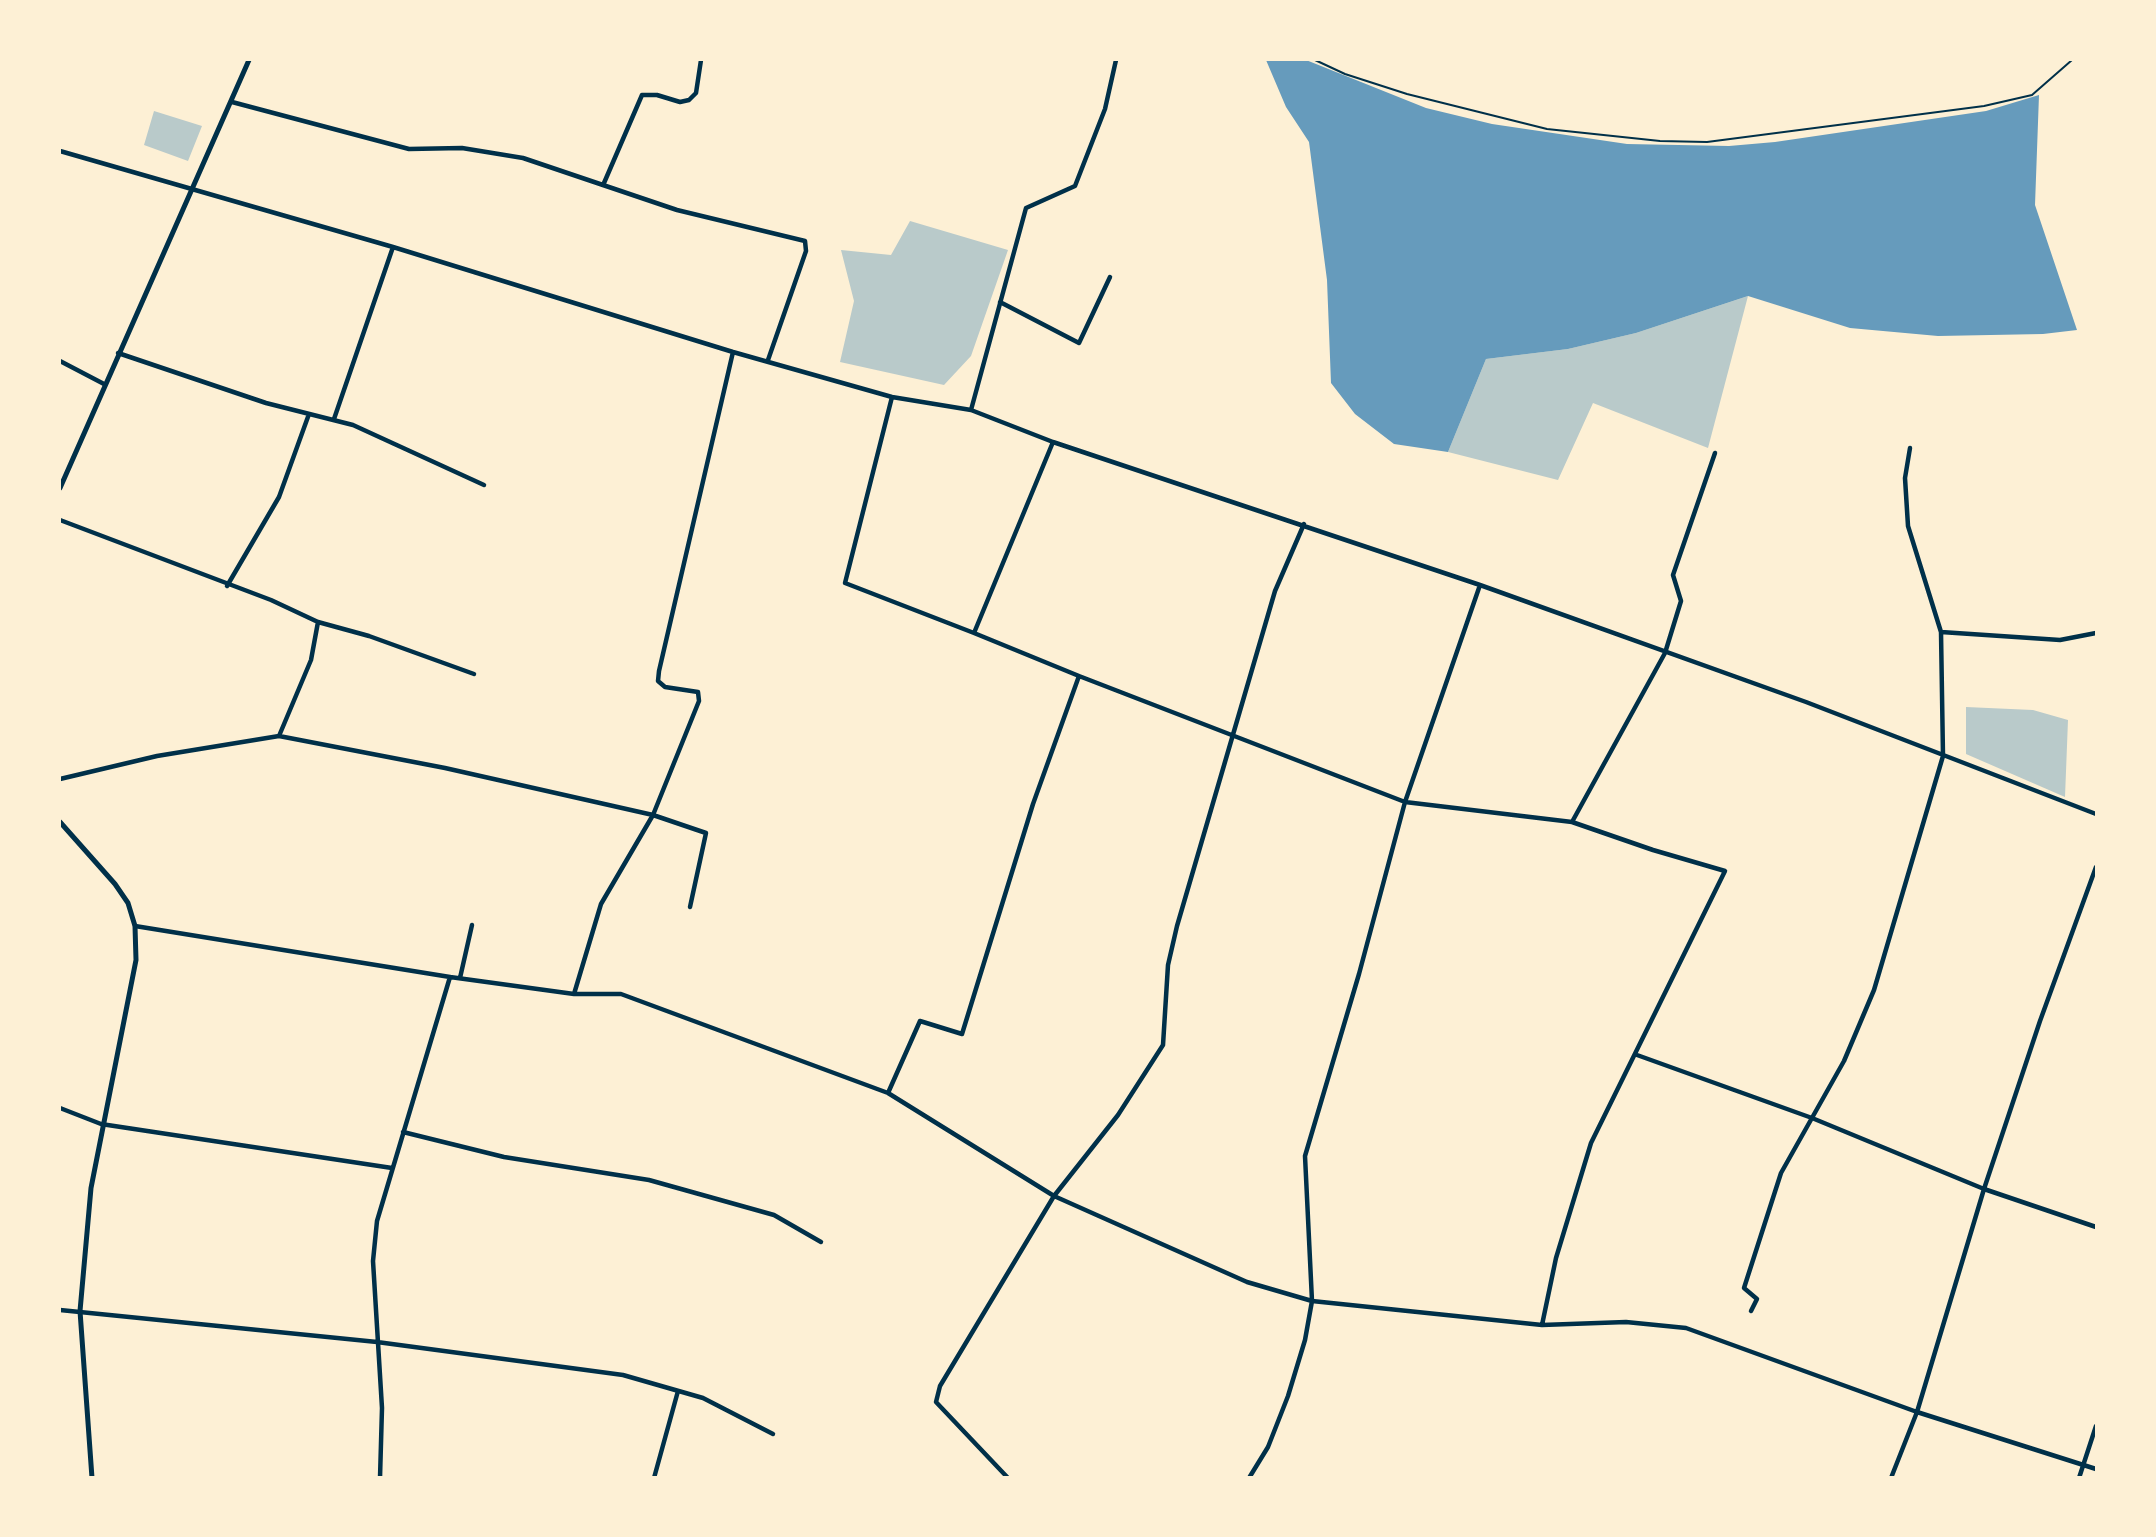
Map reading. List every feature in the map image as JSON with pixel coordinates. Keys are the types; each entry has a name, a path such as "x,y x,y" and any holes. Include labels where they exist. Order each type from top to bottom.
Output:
{"street":[{"path":"60,488 104,384 194,190 249,60"},
{"path":"604,183 642,95 657,95 680,102 689,100 695,93 701,60"},
{"path":"971,410 1026,208 1075,186 1105,109 1116,60"},
{"path":"232,102 409,149 462,148 523,158 604,183 677,210 805,242 806,251 768,360"},
{"path":"60,151 393,247 733,352 892,397 971,410 1053,442 1480,584 1665,653 1807,702 2096,814"},
{"path":"334,419 393,247"},
{"path":"1000,302 1079,343 1110,277"},
{"path":"574,994 601,904 653,815 699,701 698,692 664,687 658,681 733,352"},
{"path":"118,353 242,396 334,419 391,441 484,485"},
{"path":"60,361 104,384"},
{"path":"892,397 845,583 1234,738 1405,802 1572,822 1725,871 1637,1055 1591,1143 1556,1258 1542,1325"},
{"path":"227,586 279,497 309,414"},
{"path":"974,633 1053,442"},
{"path":"1751,1311 1757,1299 1744,1289 1758,1239 1781,1173 1844,1061 1874,990 1943,756 1941,632 1908,526 1905,478 1910,447"},
{"path":"1572,822 1665,653 1681,601 1673,575 1714,453"},
{"path":"60,520 170,561 227,586 271,600 318,622 369,636 474,674"},
{"path":"1008,1478 936,1402 940,1387 1054,1196 1118,1115 1163,1045 1168,965 1177,926 1275,591 1304,524"},
{"path":"1250,1478 1268,1447 1288,1396 1305,1340 1312,1301 1305,1156 1405,802 1480,584"},
{"path":"279,736 311,660 318,622"},
{"path":"1941,632 2060,640 2096,633"},
{"path":"888,1093 920,1021 962,1034 1034,804 1079,676"},
{"path":"60,779 158,756 279,736 444,768 653,815 706,833 690,907"},
{"path":"60,822 115,884 128,903 135,926 134,981 102,1124 91,1188 80,1311 92,1478"},
{"path":"1891,1478 1917,1412 1984,1189 2040,1021 2096,867"},
{"path":"460,978 472,925"},
{"path":"135,926 450,977 574,994 621,994 888,1093 1054,1196 1247,1282 1312,1301 1542,1325 1626,1322 1686,1328 1917,1412 2096,1469"},
{"path":"380,1478 382,1409 373,1261 377,1221 450,977"},
{"path":"1637,1055 1812,1118 1984,1189 2096,1227"},
{"path":"60,1108 102,1124 392,1168"},
{"path":"403,1132 504,1157 649,1180 774,1215 821,1242"},
{"path":"60,1310 377,1342 623,1375 703,1398 773,1434"},
{"path":"654,1478 678,1391"},
{"path":"2079,1478 2096,1426"}],"path":[{"path":"1315,60 1345,74 1407,94 1546,129 1660,141 1707,142 1984,106 2032,95 2071,60"}],"shaded area":[{"path":"154,111 202,126 188,161 144,145"},
{"path":"910,221 1008,250 971,356 944,385 840,362 854,301 841,250 891,255"},
{"path":"1748,296 1708,448 1593,403 1558,480 1448,452 1486,359 1568,349 1636,333"},
{"path":"1966,707 2033,710 2068,720 2065,797 1966,754"}],"water":[{"path":"1266,60 1306,60 1426,108 1492,124 1627,144 1729,146 1775,142 1986,111 2039,95 2035,205 2077,330 2043,334 1938,336 1850,328 1748,296 1636,333 1568,349 1486,359 1448,452 1394,444 1355,414 1331,383 1327,280 1309,142 1286,107"}]}
